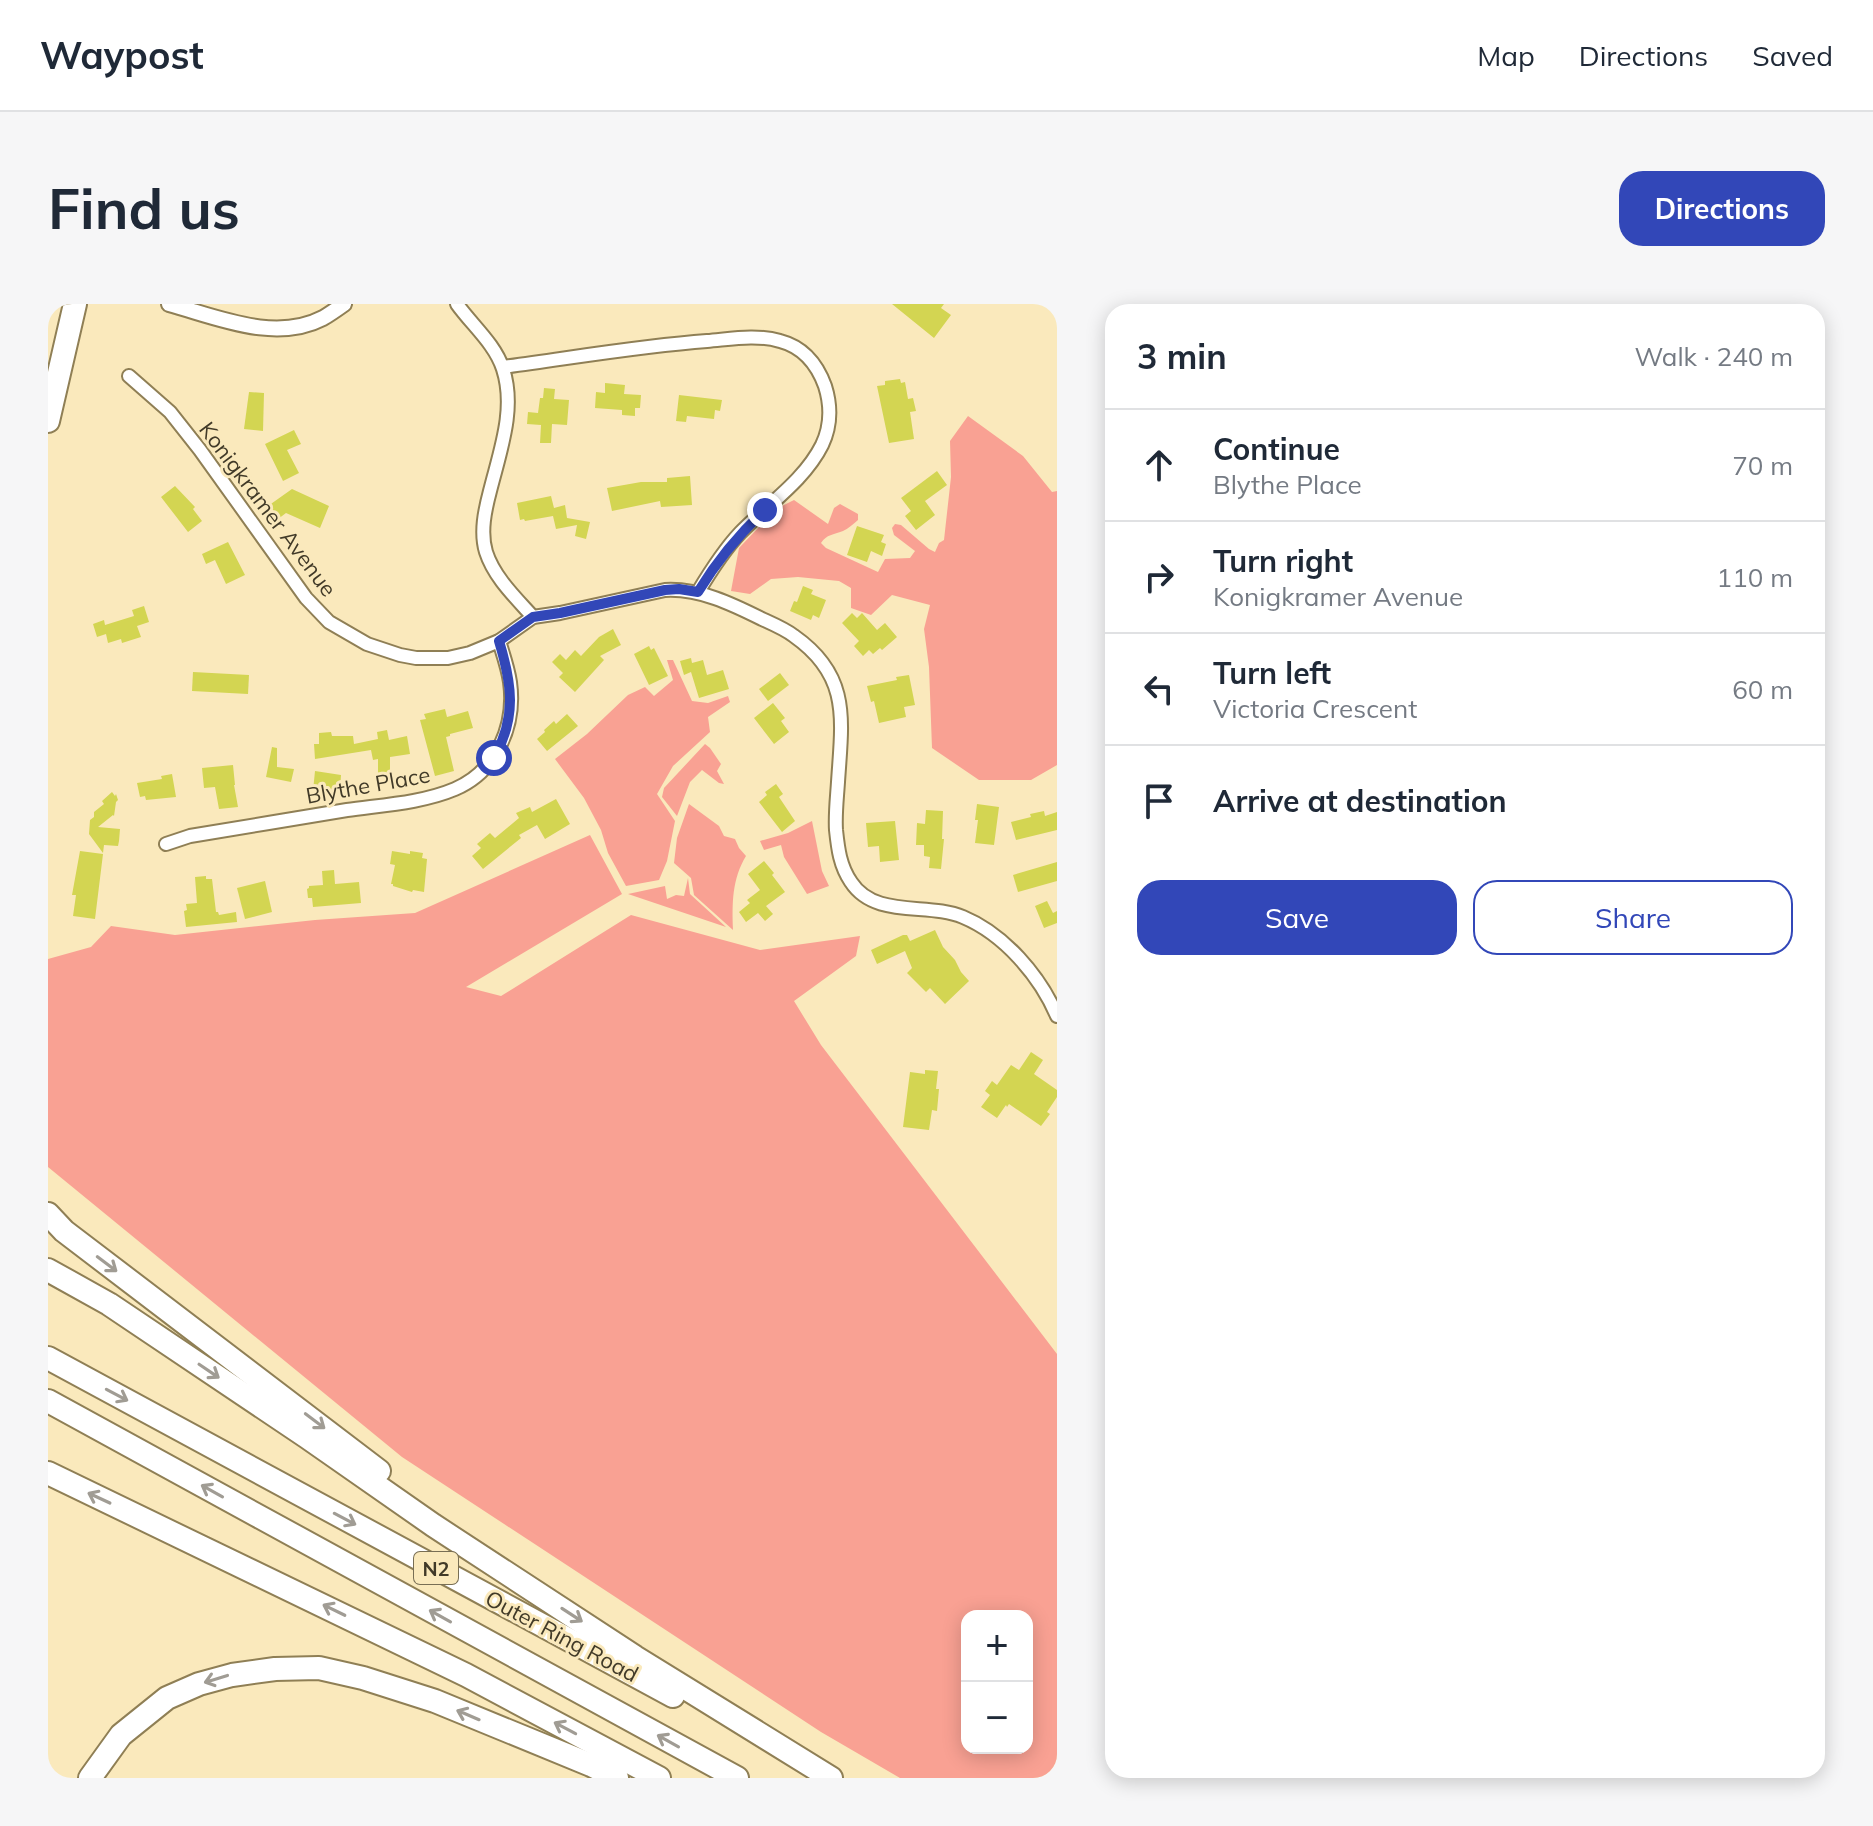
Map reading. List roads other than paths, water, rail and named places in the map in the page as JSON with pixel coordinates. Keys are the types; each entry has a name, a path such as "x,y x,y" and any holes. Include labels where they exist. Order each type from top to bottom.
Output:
{"highway":[{"path":"48,349 61,304"},
{"path":"48,421 75,304"},
{"path":"48,1214 64,1231 338,1438 506,1573"},
{"path":"48,1270 109,1304 635,1657 831,1778"},
{"name":"Outer Ring Road","path":"48,1358 824,1778"},
{"name":"Outer Ring Road","path":"48,1401 737,1778"},
{"path":"48,1473 466,1675 659,1778"},
{"path":"90,1778 121,1735 167,1698 199,1684 232,1675 275,1669 319,1668 363,1678 435,1701 617,1778"}],"street":[{"path":"169,304 240,324 271,329 299,326 322,319 344,304"},
{"path":"457,304 487,339 503,367 508,388 508,409 483,528 486,550 505,585 533,617"},
{"path":"503,367 689,342 752,338 782,341 807,355 817,367 828,397 830,413 822,445 799,476 739,534 698,592"},
{"name":"Konigkramer Avenue","path":"129,376 170,412 306,598 329,622 367,644 416,658 448,658 499,641 533,617 679,589 698,592 744,610 792,634 815,653 832,675 840,703 842,726 835,821 838,855 852,884 863,895 880,903 961,916 979,926 1000,940 1025,966 1044,991 1057,1016"},
{"name":"Blythe Place","path":"166,844 190,836 414,800 455,789 474,778 494,758 508,724 510,682 499,641"}]}
